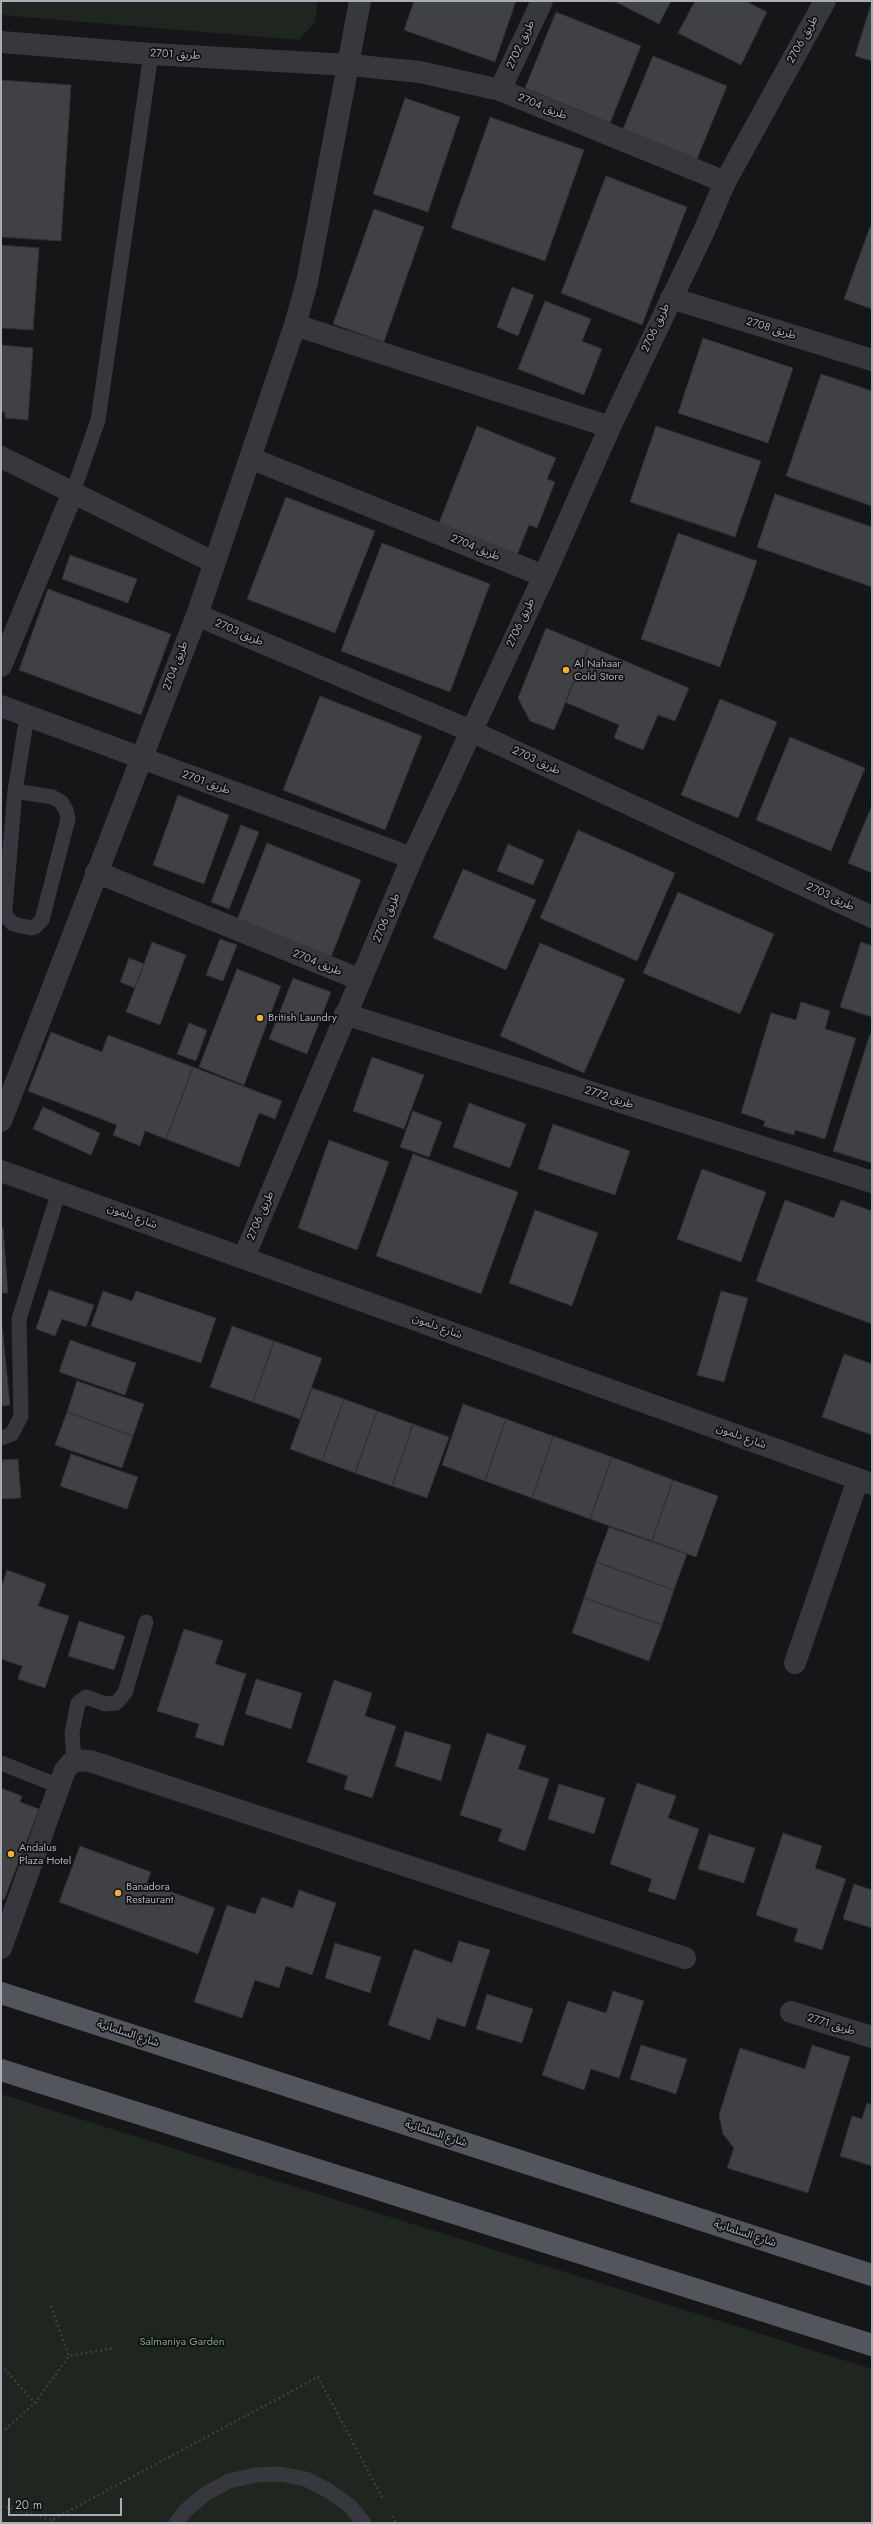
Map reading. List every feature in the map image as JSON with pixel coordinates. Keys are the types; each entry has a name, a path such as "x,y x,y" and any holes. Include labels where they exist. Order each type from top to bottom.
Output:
{"main road":[{"name":"شارع السلمانية","path":"1,1993 872,2275"},
{"path":"1,2070 872,2345"}],"street":[{"name":"طريق 2704","path":"1,1121 140,758 197,615 295,325 307,282 350,65 360,1"},
{"name":"طريق 2702","path":"500,90 542,1"},
{"name":"طريق 2706","path":"244,1257 345,1014 361,980 412,858 544,576 610,427 725,182 825,1"},
{"name":"طريق 2701","path":"1,42 152,54 350,65"},
{"name":"طريق 2704","path":"350,65 420,72 500,90 725,182"},
{"name":"طريق 2708","path":"671,298 872,360"},
{"path":"295,325 610,427"},
{"path":"1,457 214,562"},
{"name":"طريق 2704","path":"250,458 544,576"},
{"path":"1,666 73,492"},
{"name":"طريق 2703","path":"197,615 471,731 872,917"},
{"name":"طريق 2701","path":"1,706 412,858"},
{"name":"طريق 2704","path":"96,872 361,980"},
{"name":"طريق 2772","path":"345,1014 872,1182"},
{"name":"شارع دلمون","path":"1,1171 244,1257 865,1482"},
{"path":"795,1663 865,1482"},
{"path":"1,1948 65,1770 74,1760 90,1761 685,1958"},
{"name":"طريق 2771","path":"791,2012 872,2037"}],"lane":[{"path":"73,492 98,420 152,54"},
{"path":"15,791 52,797 61,802 66,810 68,819 42,920 35,927 31,928 13,924 5,916 15,791 27,716"},
{"path":"1,1438 12,1434 22,1416 19,1319 59,1191"},
{"path":"74,1760 72,1732 78,1702 86,1697 105,1704 116,1703 125,1693 146,1622"},
{"path":"1,1763 59,1786"},
{"path":"176,2523 186,2510 207,2493 229,2481 255,2475 280,2474 306,2480 329,2491 350,2506 364,2523"}],"path":[{"path":"52,2306 69,2356"},
{"path":"1,2433 35,2403 69,2356 114,2348"},
{"path":"1,2365 35,2403"},
{"path":"1,2506 52,2520"}],"green space":[{"path":"1,1 318,1 315,22 299,40 1,15"},
{"name":"Salmaniya Garden","path":"1,2094 872,2369 872,2523 1,2523"}],"building":[{"path":"414,1 516,1 495,62 404,30"},
{"path":"614,1 671,1 659,24"},
{"path":"695,1 745,1 767,12 741,65 678,33"},
{"path":"872,1 872,61 855,56"},
{"path":"556,12 641,46 610,123 525,88"},
{"path":"653,56 727,86 697,159 623,129"},
{"path":"1,80 71,85 61,241 1,237"},
{"path":"405,98 460,117 428,212 373,194"},
{"path":"490,117 584,150 545,261 451,228"},
{"path":"606,176 687,207 642,325 561,293"},
{"path":"374,209 424,227 384,342 333,324"},
{"path":"870,227 872,228 872,309 844,299"},
{"path":"1,245 39,248 33,330 1,328"},
{"path":"512,287 534,295 518,336 497,327"},
{"path":"545,301 591,319 582,341 602,349 584,395 518,369"},
{"path":"703,338 793,368 768,443 678,413"},
{"path":"1,345 33,348 28,420 5,418 5,412 1,412"},
{"path":"821,374 872,391 872,506 786,476"},
{"path":"477,426 556,458 547,479 555,482 537,528 529,525 517,555 439,523"},
{"path":"656,426 761,461 735,537 630,502"},
{"path":"775,494 872,527 872,587 757,547"},
{"path":"286,497 375,531 335,633 247,599"},
{"path":"678,533 757,561 720,667 641,639"},
{"path":"382,543 490,584 450,692 341,651"},
{"path":"70,555 137,579 128,603 62,579"},
{"path":"48,589 171,634 141,715 19,670"},
{"path":"546,628 589,646 554,730 530,721 518,698"},
{"path":"589,646 689,688 675,721 658,715 643,750 614,738 619,725 565,702"},
{"path":"320,696 422,736 385,830 283,790"},
{"path":"720,699 777,722 738,818 681,795"},
{"path":"790,737 865,768 831,851 756,820"},
{"path":"178,795 229,815 204,884 153,865"},
{"path":"872,805 872,873 848,863"},
{"path":"241,825 259,832 229,909 211,902"},
{"path":"578,830 675,873 637,961 540,918"},
{"path":"267,843 361,880 331,957 237,920"},
{"path":"508,844 544,860 533,885 497,871"},
{"path":"463,869 536,900 506,970 433,938"},
{"path":"678,892 774,934 740,1014 643,973"},
{"path":"220,939 237,945 223,981 206,975"},
{"path":"152,942 186,955 160,1025 126,1012"},
{"path":"861,942 872,946 872,1017 840,1007"},
{"path":"540,943 625,979 584,1073 500,1036"},
{"path":"129,958 144,964 135,988 120,982"},
{"path":"237,969 281,986 244,1085 199,1067"},
{"path":"293,978 331,992 307,1054 269,1039"},
{"path":"801,1002 830,1011 825,1029 856,1038 825,1139 795,1130 794,1135 763,1126 765,1121 741,1113 771,1013 796,1020"},
{"path":"189,1023 207,1030 196,1061 177,1054"},
{"path":"51,1032 102,1052 108,1035 193,1067 166,1139 145,1131 140,1146 113,1135 117,1125 28,1091"},
{"path":"870,1034 872,1035 872,1163 833,1151"},
{"path":"372,1057 424,1075 404,1129 353,1111"},
{"path":"193,1067 282,1101 275,1119 259,1113 239,1167 166,1139"},
{"path":"469,1103 526,1124 510,1168 453,1147"},
{"path":"43,1107 100,1133 91,1155 33,1129"},
{"path":"413,1111 442,1122 429,1157 400,1147"},
{"path":"553,1124 630,1151 615,1195 538,1169"},
{"path":"329,1140 389,1162 357,1250 298,1228"},
{"path":"413,1154 518,1192 481,1294 376,1256"},
{"path":"702,1169 766,1192 741,1262 677,1239"},
{"path":"785,1200 834,1218 841,1200 872,1211 872,1324 756,1281"},
{"path":"535,1210 598,1233 572,1306 509,1283"},
{"path":"1,1227 3,1227 8,1293 1,1293"},
{"path":"49,1290 94,1305 86,1327 62,1319 55,1336 36,1329"},
{"path":"103,1291 132,1301 136,1291 216,1318 201,1363 91,1326"},
{"path":"721,1291 748,1298 724,1382 697,1375"},
{"path":"1,1314 10,1405 1,1406"},
{"path":"232,1326 274,1341 253,1402 210,1387"},
{"path":"70,1340 136,1363 125,1395 59,1372"},
{"path":"274,1341 322,1358 300,1419 253,1402"},
{"path":"844,1354 872,1364 872,1435 822,1417"},
{"path":"77,1381 144,1404 133,1436 67,1412"},
{"path":"312,1388 344,1399 322,1461 290,1449"},
{"path":"344,1399 377,1411 355,1473 322,1461"},
{"path":"463,1404 506,1419 485,1481 442,1465"},
{"path":"377,1411 413,1424 392,1486 355,1473"},
{"path":"67,1412 133,1436 122,1468 55,1445"},
{"path":"506,1419 553,1436 532,1498 485,1481"},
{"path":"413,1424 449,1437 427,1498 392,1486"},
{"path":"553,1436 612,1457 590,1519 532,1498"},
{"path":"71,1454 138,1477 127,1509 60,1486"},
{"path":"612,1457 673,1480 652,1541 590,1519"},
{"path":"18,1459 21,1498 1,1499 1,1460"},
{"path":"673,1480 718,1496 696,1557 652,1541"},
{"path":"609,1527 687,1554 674,1590 596,1562"},
{"path":"596,1562 674,1590 662,1625 584,1598"},
{"path":"7,1570 46,1584 38,1606 69,1616 45,1688 18,1679 22,1666 1,1659 1,1588"},
{"path":"584,1598 662,1625 649,1661 572,1633"},
{"path":"79,1621 125,1636 114,1670 68,1656"},
{"path":"184,1629 223,1641 215,1664 246,1674 223,1746 195,1737 199,1724 157,1711"},
{"path":"256,1679 302,1693 291,1729 245,1714"},
{"path":"334,1680 372,1693 365,1716 396,1726 372,1798 344,1789 348,1776 307,1762"},
{"path":"405,1731 451,1745 441,1781 395,1766"},
{"path":"487,1733 526,1746 518,1769 549,1779 525,1851 498,1841 502,1829 460,1815"},
{"path":"637,1783 676,1796 668,1818 699,1829 675,1900 648,1891 652,1879 610,1864"},
{"path":"559,1784 605,1798 594,1834 548,1819"},
{"name":"Andalus Plaza Hotel","path":"1,1788 22,1796 20,1802 39,1809 4,1900 1,1899"},
{"path":"783,1833 822,1846 815,1868 846,1879 822,1950 794,1941 798,1929 756,1915"},
{"path":"709,1834 755,1848 744,1883 698,1869"},
{"name":"Banadora Restaurant","path":"80,1846 151,1872 147,1883 215,1908 198,1954 59,1902"},
{"path":"854,1884 872,1890 872,1928 843,1919"},
{"path":"299,1890 336,1903 312,1975 286,1966 279,1988 255,1980 242,2018 194,2002 227,1905 255,1914 262,1897 293,1908"},
{"path":"459,1941 490,1950 465,2027 437,2018 430,2040 388,2025 414,1949 452,1963"},
{"path":"335,1943 381,1957 370,1993 325,1978"},
{"path":"613,1991 644,2001 619,2078 591,2069 584,2090 542,2075 568,2001 606,2013"},
{"path":"487,1994 533,2009 522,2043 476,2029"},
{"path":"641,2045 687,2059 676,2094 630,2079"},
{"path":"812,2045 850,2057 808,2193 727,2168 734,2148 723,2134 719,2115 740,2048 805,2069"},
{"path":"867,2103 872,2105 872,2166 840,2156 852,2116 862,2119"}],"place":[{"name":"Al Nahaar Cold Store","path":"566,670"},
{"name":"British Laundry","path":"260,1018"},
{"name":"Andalus Plaza Hotel","path":"11,1854"},
{"name":"Banadora Restaurant","path":"118,1893"}]}
